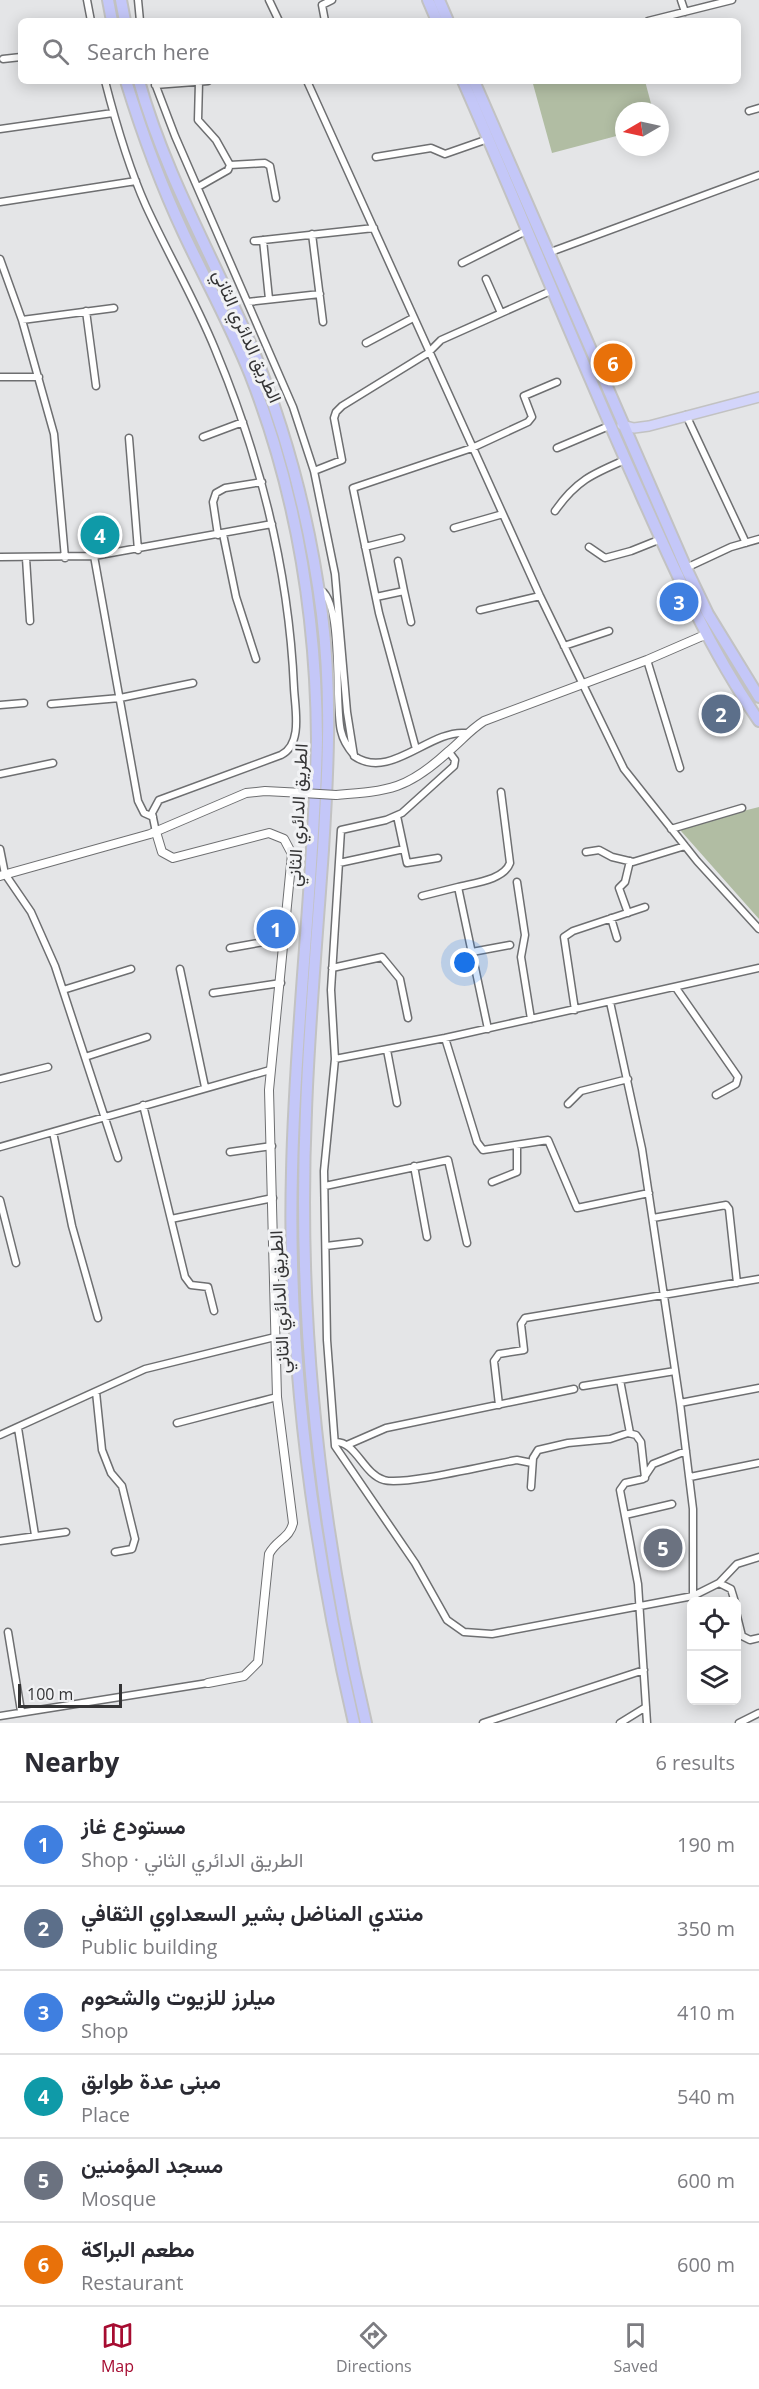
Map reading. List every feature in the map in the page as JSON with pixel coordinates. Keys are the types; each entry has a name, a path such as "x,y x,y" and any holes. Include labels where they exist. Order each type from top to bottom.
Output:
{"highway":[{"path":"108,0 111,18"},
{"path":"121,0 124,18"},
{"path":"428,0 436,18"},
{"path":"439,0 447,18"},
{"name":"الطريق الدائري الثاني","path":"127,84 164,189 226,317 261,403 286,486 307,587 316,672 317,750 294,1112 292,1262 298,1370 308,1474 325,1586 354,1723"},
{"name":"الطريق الدائري الثاني","path":"140,84 170,174 237,314 277,412 300,489 318,588 326,653 328,748 306,1112 307,1321 312,1407 326,1520 342,1616 366,1723"},
{"path":"464,84 528,231 544,253 553,290 609,426 661,539 707,634 739,692 759,721"},
{"path":"475,84 544,253 686,568 708,614 759,697"}],"main road":[{"path":"622,425 634,428 649,426 759,397"},
{"path":"630,443 637,433 649,426"}],"street":[{"path":"87,0 91,18"},
{"path":"138,0 140,18"},
{"path":"269,0 278,18"},
{"path":"324,18 322,5 332,0"},
{"path":"681,0 685,12"},
{"path":"660,18 732,0"},
{"path":"3,59 18,57"},
{"path":"0,1716 239,1678 256,1666 260,1657 269,1554 274,1546 288,1535 292,1527 277,1397 270,1070 286,938 292,854 284,839 277,835 265,834 173,858 162,852 153,817 154,805 162,798 288,751 294,742 291,641 272,524 243,422 203,322 136,181 106,84"},
{"path":"155,84 293,407 314,471 335,574 348,718 354,756"},
{"path":"198,187 228,171 230,165 216,140 198,120 199,84"},
{"path":"307,84 540,596 624,769 685,846 759,929"},
{"path":"749,111 759,108"},
{"path":"0,129 113,112"},
{"path":"376,157 431,148 445,154 488,139"},
{"path":"230,165 265,163 270,166 276,198"},
{"path":"544,253 759,175"},
{"path":"0,202 136,181"},
{"path":"254,241 374,228"},
{"path":"462,262 528,231"},
{"path":"312,234 323,322"},
{"path":"263,240 269,299"},
{"path":"0,259 22,320 54,434 65,558"},
{"path":"486,279 501,313"},
{"path":"314,471 342,460 334,418 338,409 428,353 441,340 553,290"},
{"path":"248,302 320,294"},
{"path":"22,320 114,308"},
{"path":"86,311 96,386"},
{"path":"366,343 384,331 414,318"},
{"path":"0,377 39,377"},
{"path":"416,749 376,597 353,487 472,448 530,421 532,417 524,396 556,381"},
{"path":"686,415 746,543"},
{"path":"203,437 243,422"},
{"path":"557,448 609,426"},
{"path":"129,438 138,550"},
{"path":"555,511 574,486 625,460"},
{"path":"256,659 236,597 213,502 216,493 225,488 261,482"},
{"path":"454,528 503,514"},
{"path":"0,557 94,556 138,550 272,524"},
{"path":"365,547 401,538"},
{"path":"589,547 605,558 661,539"},
{"path":"686,568 731,547 759,540"},
{"path":"94,556 139,804 144,813 153,817"},
{"path":"26,558 30,621"},
{"path":"398,561 411,622"},
{"path":"318,588 328,597 333,620 341,731 354,756 366,762 400,758 445,735 465,732"},
{"path":"376,597 404,591"},
{"path":"480,610 540,596"},
{"path":"564,646 609,631"},
{"path":"3,875 156,832 246,793 265,791 336,795 381,792 403,786 423,774 449,752 465,732 484,721 647,660 707,634"},
{"path":"647,660 680,768"},
{"path":"51,704 120,698 193,683"},
{"path":"0,705 24,703"},
{"path":"449,752 455,760 454,766 412,806 397,816 341,828 332,968 335,1059 326,1136 324,1186 327,1340 335,1442 350,1472 415,1563 443,1614 458,1629 471,1634 485,1635 693,1596 719,1583 737,1564 759,1557"},
{"path":"0,774 53,763"},
{"path":"422,896 494,877 508,868 510,863 501,792"},
{"path":"671,829 742,808"},
{"path":"397,816 409,864 438,858"},
{"path":"586,852 599,850 612,857 641,862 685,846"},
{"path":"0,849 3,875 31,912 63,990 118,1158"},
{"path":"339,863 404,849"},
{"path":"628,913 619,888 626,882 630,861"},
{"path":"517,882 525,935 522,957 531,1019"},
{"path":"458,887 488,1029"},
{"path":"575,1010 564,937 645,907"},
{"path":"611,918 617,938"},
{"path":"230,948 286,938"},
{"path":"472,952 510,945"},
{"path":"332,968 382,957 400,979 408,1018"},
{"path":"335,1059 488,1029 759,968"},
{"path":"63,990 131,969"},
{"path":"180,969 205,1087"},
{"path":"213,993 281,983"},
{"path":"676,988 738,1077 736,1084 716,1095"},
{"path":"610,1002 628,1079 649,1193 680,1403 693,1509 693,1596"},
{"path":"85,1057 147,1037"},
{"path":"445,1038 480,1147 486,1150 548,1140 577,1208 649,1193"},
{"path":"387,1050 397,1102"},
{"path":"0,1079 48,1067"},
{"path":"0,1147 270,1070"},
{"path":"568,1104 581,1091 628,1079"},
{"path":"143,1105 187,1283 208,1287 214,1311"},
{"path":"53,1132 72,1226 98,1318"},
{"path":"230,1152 272,1146"},
{"path":"492,1182 517,1172 518,1146"},
{"path":"324,1186 445,1159 451,1162 467,1244"},
{"path":"414,1166 427,1237"},
{"path":"171,1219 273,1198"},
{"path":"0,1200 15,1263"},
{"path":"653,1218 726,1205 729,1209 737,1283"},
{"path":"326,1246 359,1242"},
{"path":"499,1405 494,1361 499,1354 524,1350 521,1323 525,1318 759,1280"},
{"path":"0,1435 145,1369 275,1337"},
{"path":"584,1386 675,1371"},
{"path":"620,1380 630,1433 641,1442 645,1478"},
{"path":"680,1403 759,1388"},
{"path":"347,1445 378,1431 574,1389"},
{"path":"96,1392 102,1450 111,1473 122,1486 135,1539 132,1548 115,1552"},
{"path":"177,1423 277,1397"},
{"path":"18,1428 35,1535"},
{"path":"531,1487 532,1463 536,1452 545,1448 610,1439 630,1433"},
{"path":"335,1442 347,1445 372,1474 393,1482 517,1460 532,1463"},
{"path":"647,1723 640,1606 621,1486 645,1478 653,1464 686,1451"},
{"path":"690,1477 759,1463"},
{"path":"625,1515 672,1504"},
{"path":"0,1540 66,1532"},
{"path":"719,1583 731,1589 733,1597"},
{"path":"8,1632 21,1711"},
{"path":"741,1632 742,1636 750,1640 759,1638"},
{"path":"483,1723 644,1670"},
{"path":"620,1723 646,1707"},
{"path":"739,1723 759,1713"}],"green space":[{"path":"533,84 646,84 651,102 615,102 615,136 552,153"},
{"path":"759,807 759,919 681,831 683,826"}],"place":[{"name":"مطعم البراكة","path":"613,363"},
{"name":"مبنى عدة طوابق","path":"100,535"},
{"name":"ميلرز للزيوت والشحوم","path":"679,602"},
{"name":"منتدي المناضل بشير السعداوي الثقافي","path":"721,714"},
{"name":"مستودع غاز","path":"276,929"},
{"name":"مسجد المؤمنين","path":"663,1548"}]}
